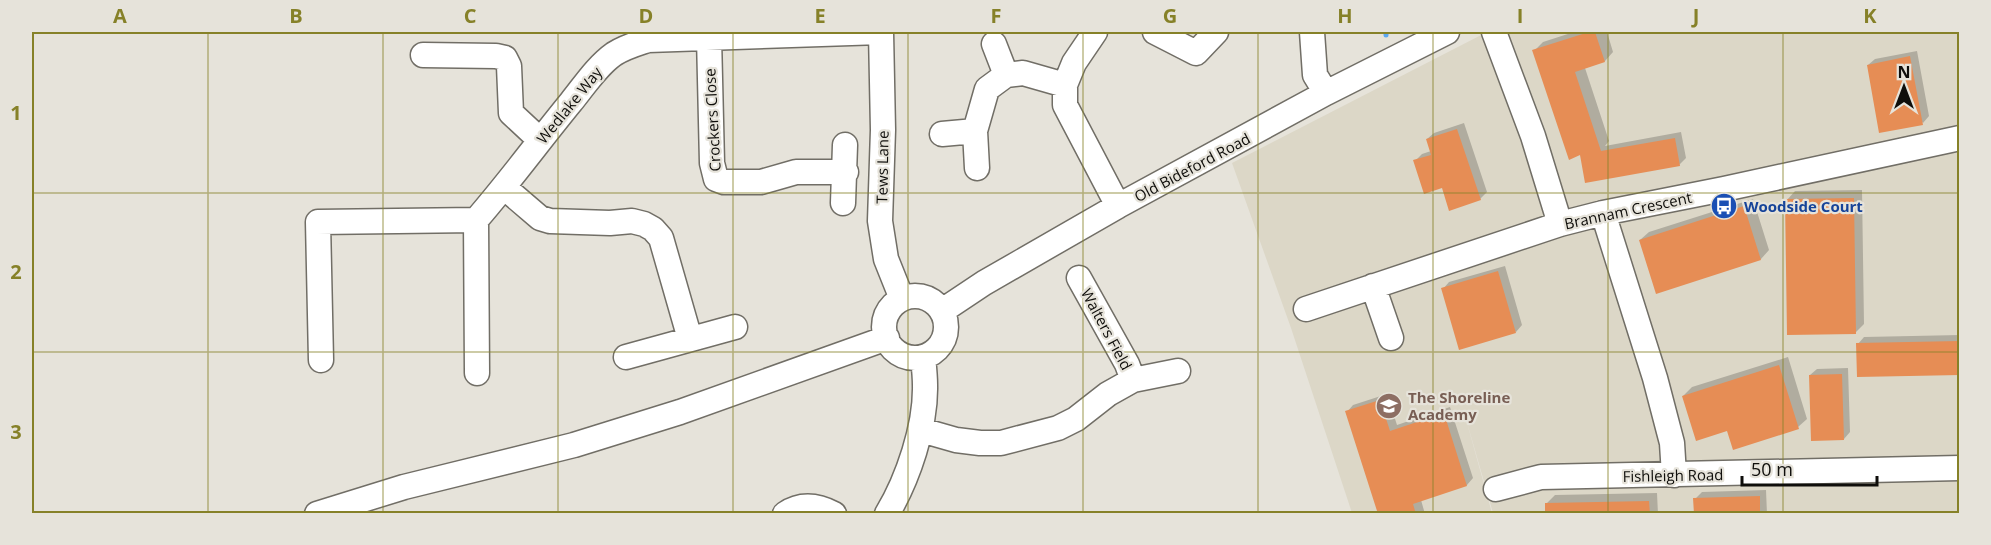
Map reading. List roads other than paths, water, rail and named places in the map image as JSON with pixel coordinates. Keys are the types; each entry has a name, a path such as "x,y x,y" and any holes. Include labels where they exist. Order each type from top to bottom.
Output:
{"street":[{"name":"Wedlake Way","path":"476,220 505,188 540,140 601,66 614,54 628,47 648,40 881,32"},
{"name":"Tews Lane","path":"881,32 883,130 880,221 886,259 902,299"},
{"path":"1095,32 1074,63 1065,85 1065,105 1118,206"},
{"path":"1155,32 1197,63 1216,32"},
{"path":"1312,32 1314,75 1326,93"},
{"name":"Old Bideford Road","path":"942,311 984,283 1118,206 1326,93 1447,32"},
{"path":"1494,32 1533,136 1560,224"},
{"name":"Crockers Close","path":"709,37 712,163 716,179 724,182 761,182 796,172 846,172"},
{"path":"994,44 1005,75"},
{"path":"423,55 505,58 509,66 511,113 540,140"},
{"path":"977,168 975,131 987,89 1005,75 1023,73 1065,85"},
{"path":"942,134 975,131"},
{"name":"Brannam Crescent","path":"1306,309 1560,224 1959,138"},
{"path":"843,203 846,172 845,145"},
{"path":"505,188 540,218 550,221 610,223 632,221 653,229 661,238 690,339"},
{"path":"1603,213 1655,378 1672,443 1674,475"},
{"path":"321,360 318,222 476,220 477,373"},
{"name":"Walters Field","path":"1079,278 1127,364 1133,380"},
{"path":"1373,286 1391,338"},
{"path":"925,298 942,311 946,321 946,333 942,344 935,351 923,357 912,358 900,354 886,338 885,325 888,313 902,299 925,298"},
{"path":"626,357 735,327"},
{"path":"317,513 404,487 574,445 680,412 886,338"},
{"path":"887,513 898,496 921,430 926,387 923,357"},
{"name":"Walters Field","path":"921,430 956,440 980,443 1001,442 1058,428 1133,380 1178,371"},
{"name":"Fishleigh Road","path":"1496,489 1541,477 1959,468"},
{"path":"785,513 797,507 809,506 824,508 834,513"}],"place":[{"name":"Woodside Court","path":"1724,206"},
{"name":"The Shoreline Academy","path":"1389,406"}]}
